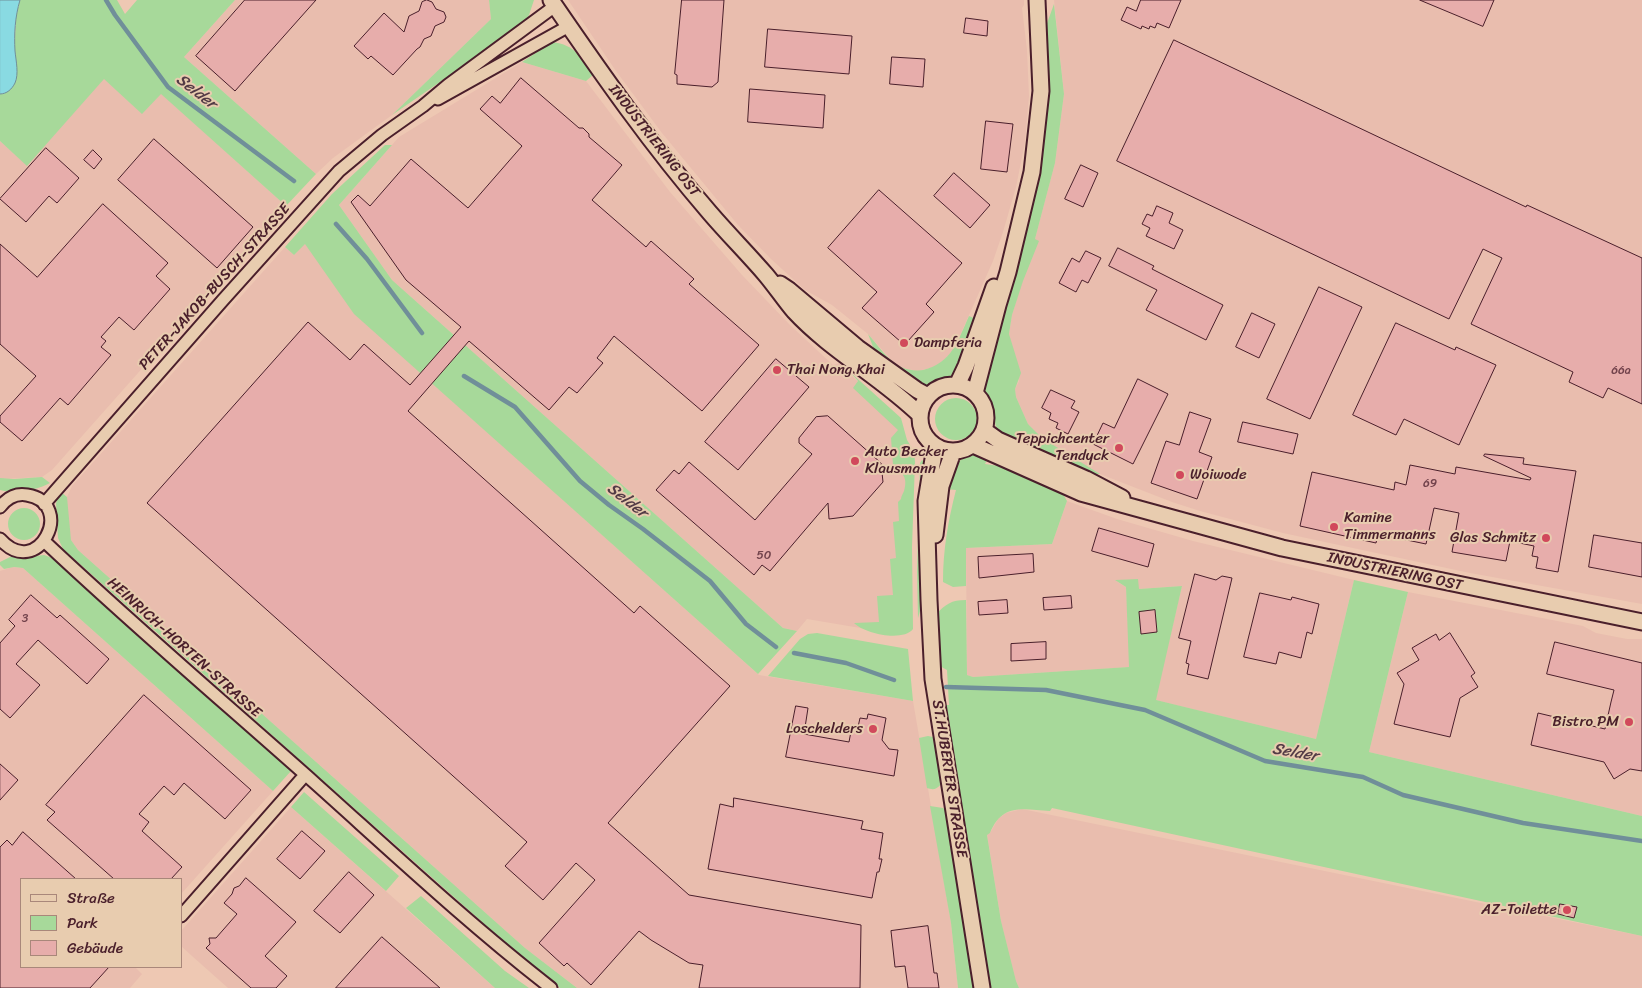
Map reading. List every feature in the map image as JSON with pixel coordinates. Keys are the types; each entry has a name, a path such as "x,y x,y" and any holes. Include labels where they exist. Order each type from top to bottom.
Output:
{"street":[{"path":"975,393 1026,202 1036,141 1041,91 1037,0"},
{"name":"INDUSTRIERING OST","path":"553,3 653,143 710,214 766,275 795,311 817,333 909,404 920,415"},
{"name":"PETER-JAKOB-BUSCH-STRASSE","path":"44,504 328,182 376,140 423,106 553,3"},
{"name":"PETER-JAKOB-BUSCH-STRASSE","path":"423,106 568,26"},
{"path":"958,385 985,309 1006,258 1012,249"},
{"name":"INDUSTRIERING OST","path":"766,275 789,290 858,348 928,396"},
{"path":"958,385 975,393 981,399 987,414 984,430 973,445 953,452 935,447 925,436 920,422 921,408 928,396 942,387 958,385"},
{"name":"INDUSTRIERING OST","path":"984,430 998,440 1086,479 1149,512"},
{"name":"INDUSTRIERING OST","path":"973,445 1081,493 1282,548 1642,622"},
{"name":"ST.HUBERTER STRASSE","path":"935,447 926,501 933,679 982,984"},
{"name":"ST.HUBERTER STRASSE","path":"928,581 941,486 953,452"},
{"path":"0,505 14,496 30,496 44,504 48,511 51,526 48,535 38,547 30,550 12,549 2,545"},
{"name":"HEINRICH-HORTEN-STRASSE","path":"44,541 515,960 551,988"},
{"path":"182,915 306,775"}],"shaded area":[{"path":"235,0 489,0 491,19 392,115 333,158 316,174 184,57"},
{"path":"568,0 1024,0 1022,8 1027,50 1029,96 1025,142 1016,187 993,261 954,349 945,359 935,367 918,371 901,368 894,363 868,334 832,305 805,290 771,259 738,225 662,133 616,71"},
{"path":"1054,0 1642,0 1642,604 1470,573 1283,533 1200,511 1100,474 1041,438 1028,424 1016,397 1015,389 1019,381 1009,334 1012,315 1055,163 1064,94"},
{"path":"522,62 586,81 670,192 742,275 790,325 833,365 839,363 904,429 907,474 896,634 807,619 797,631 783,628 392,280 339,205 399,137"},
{"path":"104,78 142,113 161,93 286,206 52,470 42,477 2,479 0,478 0,141 27,165"},
{"path":"305,243 355,314 759,675 913,701 951,923 958,988 577,988 525,948 78,550 71,540 66,505 72,486 285,247 294,255"},
{"path":"1067,501 1117,519 1193,541 1354,580 1316,739 1155,700 1182,586 1139,589 1116,581 1126,587 1130,667 973,677 967,675 966,548 1052,544"},
{"path":"13,567 23,568 273,791 182,893 182,878 20,878 20,968 136,968 142,974 130,988 0,988 0,571"},
{"path":"1408,592 1583,626 1596,633 1627,639 1642,639 1642,816 1369,752"},
{"path":"291,807 495,988 228,988 182,947 182,930"},
{"path":"1022,809 1642,936 1642,988 1019,988 1001,921 987,834 990,833 998,819 1006,813"}],"green space":[{"path":"20,0 117,0 125,14 137,0 235,0 184,57 316,174 286,206 161,94 142,114 104,79 27,166 0,141 0,94 4,94"},
{"path":"489,0 534,0 523,25 392,115 491,19"},
{"path":"1054,4 1064,94 1055,163 1035,239 1039,241 1012,315 1009,334 1021,373 1015,389 1016,397 1028,424 1042,438 1100,474 1086,474 1010,440 996,427 991,404 983,392 984,375 1033,201 1042,153 1047,93 1046,26"},
{"path":"552,42 567,46 577,53 593,75 586,81 522,62"},
{"path":"385,145 392,145 339,205 392,280 783,628 797,631 758,674 354,314 305,244 294,255 285,247 332,194"},
{"path":"969,316 976,319 955,376 951,380 934,385 927,386 915,383 877,357 868,334 887,357 896,364 909,370 923,370 941,362 953,349"},
{"path":"850,372 901,418 907,440 914,451 913,629 901,635 893,636 875,633 854,623 879,622 877,596 893,595 890,559 896,558 893,522 899,521 898,502 904,491 905,479 902,473 893,465 891,438 898,430 853,388 858,381"},
{"path":"952,398 960,398 971,404 977,419 971,434 960,440 952,440 941,434 935,423 935,415 941,404"},
{"path":"974,453 988,458 985,464 999,466 1063,494 1067,501 1052,544 966,548 966,586 953,587 943,582 943,570 946,536 956,490 945,489 954,466 962,459"},
{"path":"922,460 927,464 920,534 920,611 918,618 917,572 920,463"},
{"path":"42,477 50,483 26,491 12,492 0,490 0,478"},
{"path":"61,492 67,497 71,540 78,550 525,948 577,988 560,988 519,955 63,549 58,538 56,503"},
{"path":"24,508 36,512 40,524 36,536 24,540 12,536 8,524 12,512"},
{"path":"44,555 55,559 291,771 273,791 23,568 4,569 0,565 0,562 12,556"},
{"path":"1138,579 1139,589 1182,586 1156,700 1316,739 1354,580 1408,592 1369,752 1642,816 1642,936 1052,808 1050,811 1022,809 1007,812 995,823 987,835 1001,921 1019,988 989,988 944,705 949,705 947,670 938,665 935,615 949,603 966,600 967,675 973,677 1129,667 1126,587 1115,580"},
{"path":"817,633 908,649 913,701 768,676 800,639 808,634"},
{"path":"933,737 935,742 941,784 933,789 927,788 919,738"},
{"path":"304,792 399,876 386,891 291,807"},
{"path":"930,806 943,808 947,812 976,988 958,988 951,923"},
{"path":"421,896 505,971 529,988 495,988 406,908"}],"water":[{"path":"0,0 20,0 15,32 16,79 9,91 0,94"}],"building":[{"path":"245,0 316,0 235,91 196,56"},
{"path":"427,0 432,2 436,9 444,12 446,17 444,22 435,26 431,36 424,39 420,47 393,75 371,56 368,59 354,46 384,13 404,32 409,16 419,11 422,2"},
{"path":"682,0 724,0 718,82 712,87 677,84 677,75 675,74"},
{"path":"1141,0 1181,0 1169,28 1157,23 1155,28 1150,26 1149,29 1142,26 1141,29 1121,20 1127,7 1136,11"},
{"path":"1420,0 1494,0 1483,26"},
{"path":"966,18 988,21 987,36 964,33"},
{"path":"768,29 852,36 849,74 765,67"},
{"path":"1174,40 1526,207 1527,205 1642,258 1642,404 1608,388 1603,398 1569,382 1573,372 1471,324 1502,258 1483,249 1449,319 1117,161"},
{"path":"892,57 925,59 923,87 890,84"},
{"path":"521,78 579,128 583,128 589,134 589,137 622,165 592,200 646,247 651,241 694,279 689,284 759,345 702,411 614,336 597,358 603,363 577,393 569,387 549,410 469,341 408,411 634,613 640,606 730,686 608,823 689,895 861,925 860,988 699,988 703,965 689,963 639,931 591,985 567,963 564,966 539,943 595,880 576,863 543,900 505,866 527,842 147,503 308,322 350,360 364,344 410,385 461,327 406,280 351,202 358,195 370,206 411,159 468,208 522,146 480,109 492,96 500,103"},
{"path":"750,89 825,95 823,128 748,122"},
{"path":"986,121 1013,124 1007,172 981,169"},
{"path":"154,139 253,227 217,268 118,180"},
{"path":"46,148 79,178 57,203 49,196 26,222 0,199"},
{"path":"93,150 102,159 94,169 84,160"},
{"path":"1081,165 1098,173 1083,207 1065,199"},
{"path":"954,173 990,205 970,228 934,196"},
{"path":"879,190 962,263 926,304 934,312 907,342 901,342 862,308 877,292 828,248"},
{"path":"103,204 168,263 156,276 170,289 134,330 119,317 101,337 106,341 101,347 111,355 68,405 60,398 22,441 0,422 0,416 36,376 0,344 0,244 37,277"},
{"path":"1157,206 1173,213 1169,223 1183,230 1174,249 1146,236 1150,228 1142,224 1147,214 1152,216"},
{"path":"1118,248 1154,266 1152,269 1223,305 1206,340 1146,310 1157,290 1109,266"},
{"path":"1086,251 1101,258 1088,283 1082,280 1076,292 1059,283 1072,258 1079,262"},
{"path":"1319,287 1362,307 1310,419 1267,399"},
{"path":"1252,313 1275,324 1259,358 1236,347"},
{"path":"1396,323 1455,350 1456,347 1496,365 1459,445 1404,419 1396,435 1353,415"},
{"path":"776,359 809,387 738,470 705,442"},
{"path":"1138,379 1168,394 1133,464 1093,444 1103,423 1114,428"},
{"path":"1051,390 1075,401 1071,408 1079,412 1068,434 1056,428 1058,423 1049,419 1051,413 1042,408"},
{"path":"1190,412 1211,419 1199,452 1212,457 1197,499 1151,483 1166,441 1179,445"},
{"path":"828,416 881,463 883,482 853,516 829,519 828,503 770,571 762,565 754,575 656,490 674,470 679,474 689,462 755,520 812,454 799,443 799,438 816,417"},
{"path":"1243,422 1298,434 1293,454 1238,442"},
{"path":"1485,454 1524,458 1523,464 1576,471 1558,572 1536,568 1538,557 1532,556 1534,546 1510,541 1506,561 1452,552 1459,513 1434,508 1426,544 1378,534 1376,543 1300,526 1312,472 1394,490 1395,482 1406,485 1410,465 1455,474 1456,467 1530,480 1531,478 1484,456"},
{"path":"1099,528 1154,544 1148,567 1092,551"},
{"path":"1594,535 1642,543 1642,577 1589,567"},
{"path":"1033,554 1034,572 979,578 978,557"},
{"path":"1195,574 1216,580 1222,576 1232,578 1208,679 1187,674 1189,664 1186,663 1191,641 1179,638"},
{"path":"1260,593 1291,600 1292,597 1319,604 1312,634 1307,632 1301,658 1279,652 1276,664 1244,657"},
{"path":"31,595 57,618 60,615 109,659 87,684 38,640 16,664 40,685 10,718 0,709 0,643 15,626 9,620"},
{"path":"1071,596 1072,608 1044,610 1043,598"},
{"path":"1007,600 1008,613 979,615 978,602"},
{"path":"1155,610 1157,632 1141,634 1139,612"},
{"path":"1450,633 1475,673 1471,676 1478,687 1460,698 1450,737 1394,724 1404,684 1397,673 1419,660 1412,648 1436,634 1439,640"},
{"path":"1046,642 1046,659 1011,661 1011,644"},
{"path":"1555,642 1642,663 1642,771 1630,769 1614,779 1604,762 1531,745 1538,713 1605,729 1614,690 1547,674"},
{"path":"144,695 251,790 225,819 184,783 174,795 164,786 139,814 149,822 142,831 182,867 172,878 113,878 47,820 55,812 46,805"},
{"path":"796,706 808,708 804,734 849,742 852,726 858,727 860,718 867,719 868,714 886,718 882,740 889,749 898,750 894,776 786,757"},
{"path":"0,764 18,780 0,800"},
{"path":"734,798 863,821 861,829 883,833 879,859 882,859 879,872 877,872 872,898 708,869 720,804 733,807"},
{"path":"302,831 325,851 300,879 277,859"},
{"path":"23,832 75,878 20,878 20,968 108,968 90,988 0,988 0,847 7,840 12,845"},
{"path":"349,872 374,895 340,933 314,911"},
{"path":"246,878 296,922 265,956 287,976 276,988 251,988 206,948 210,944 209,938 216,938 237,914 224,903 232,894 234,888 239,886"},
{"name":"AZ-Toilette","path":"1560,904 1577,907 1574,918 1558,914"},
{"path":"928,926 934,973 937,973 939,988 908,988 905,966 895,967 891,931"},
{"path":"382,937 440,988 336,988"}],"waterway":[{"name":"Selder","path":"106,0 168,87 294,181"},
{"name":"Selder","path":"336,224 367,259 422,333"},
{"name":"Selder","path":"464,376 515,407 580,481 710,581 746,624 776,647"},
{"name":"Selder","path":"794,653 846,663 894,680"},
{"name":"Selder","path":"946,687 1046,690 1145,710 1265,761 1363,777 1403,795 1523,823 1642,841"}],"place":[{"name":"Dampferia","path":"904,343"},
{"name":"Thai Nong Khai","path":"777,370"},
{"name":"Teppichcenter Tendyck","path":"1119,448"},
{"name":"Auto Becker Klausmann","path":"855,461"},
{"name":"Woiwode","path":"1180,475"},
{"name":"Kamine Timmermanns","path":"1334,527"},
{"name":"Glas Schmitz","path":"1546,538"},
{"name":"Bistro PM","path":"1629,722"},
{"name":"Loschelders","path":"873,729"},
{"name":"AZ-Toilette","path":"1567,910"}]}
